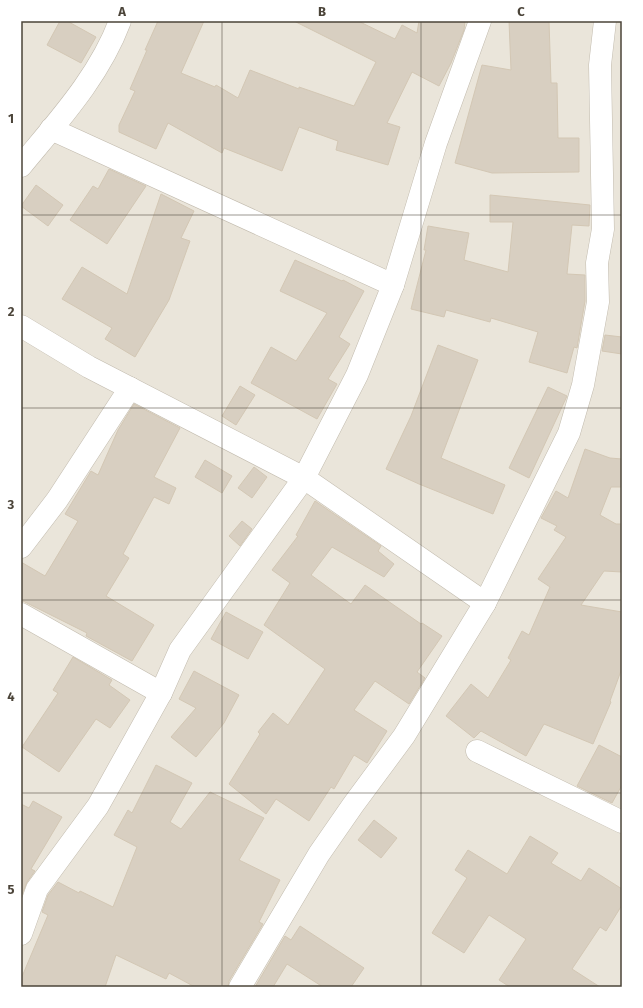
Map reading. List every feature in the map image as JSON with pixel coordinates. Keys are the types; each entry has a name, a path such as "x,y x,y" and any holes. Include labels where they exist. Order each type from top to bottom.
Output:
{"street":[{"path":"21,166 93,76 113,41 120,21"},
{"path":"21,934 37,889 98,806 161,693 180,650 304,478 357,375 393,285 436,143 480,21"},
{"path":"240,987 319,854 404,736 485,603 569,433 583,385 598,302 597,263 603,229 600,65 605,21"},
{"path":"52,129 393,285"},
{"path":"21,326 89,367 304,478 485,603"},
{"path":"21,547 57,500 130,388"},
{"path":"21,614 161,693"},
{"path":"477,750 622,822"}],"shaded area":[{"path":"21,21 622,21 622,987 21,987"}],"building":[{"path":"60,21 67,21 96,37 81,63 47,45"},
{"path":"158,21 204,21 181,73 215,87 216,85 238,98 250,70 299,89 299,87 354,106 376,62 294,21 358,21 395,39 402,25 417,33 419,21 465,21 464,30 451,63 439,86 412,72 387,123 400,127 388,165 336,150 338,141 299,127 282,171 224,148 222,153 168,123 156,149 119,132 119,125 135,91 130,89"},
{"path":"509,21 549,21 551,83 557,83 558,138 579,138 579,172 492,173 455,163 482,65 511,70"},
{"path":"109,169 146,186 107,244 70,220 93,186 98,189"},
{"path":"36,185 63,205 48,226 21,206"},
{"path":"161,194 194,211 181,238 190,241 169,300 135,357 105,339 112,328 62,299 82,267 127,294"},
{"path":"490,195 590,205 589,226 572,225 567,274 585,275 585,301 577,348 574,347 567,373 529,362 538,332 491,318 490,322 446,310 444,317 411,309 426,250 424,250 428,226 469,233 464,260 508,272 513,222 490,222"},
{"path":"295,260 342,281 343,280 364,291 339,337 350,344 328,379 337,384 317,419 251,383 271,347 296,361 327,313 280,291"},
{"path":"605,335 622,337 622,354 602,351"},
{"path":"438,345 478,360 441,458 505,485 493,514 386,469 411,416"},
{"path":"240,386 255,395 236,425 222,416"},
{"path":"548,387 567,396 529,478 509,468"},
{"path":"134,404 180,428 154,477 176,488 169,504 154,497 123,554 129,558 106,596 154,625 132,661 86,636 87,633 21,600 21,562 45,576 78,521 65,514 91,471 98,475 118,430"},
{"path":"585,449 610,458 622,459 622,487 611,487 600,515 616,524 622,524 622,572 604,571 581,605 622,612 622,668 610,701 611,702 593,744 544,724 526,756 481,731 474,738 446,716 471,684 488,698 511,660 508,658 522,631 529,635 550,587 538,579 566,537 554,530 557,526 541,518 556,491 568,498"},
{"path":"205,460 232,476 222,493 195,477"},
{"path":"254,467 267,477 252,498 238,488"},
{"path":"315,501 381,546 378,551 394,564 384,577 332,547 311,575 351,604 365,585 421,624 422,623 442,636 417,672 425,678 409,704 375,681 354,710 387,731 367,763 354,755 334,789 331,787 309,821 276,799 266,814 229,784 260,734 258,732 273,713 288,725 325,669 264,625 290,583 272,570 298,536 296,535"},
{"path":"242,521 252,529 240,546 229,536"},
{"path":"226,612 263,632 248,659 211,639"},
{"path":"73,657 112,680 109,685 130,700 110,728 96,719 59,772 22,747 58,693 53,690"},
{"path":"194,671 239,695 224,723 196,757 171,737 196,708 179,699"},
{"path":"599,745 622,757 622,785 612,803 577,786"},
{"path":"156,765 192,783 170,822 181,829 210,792 264,818 239,860 280,880 259,922 263,924 229,981 228,987 195,987 169,973 166,979 116,955 105,987 21,987 21,979 48,915 42,912 48,895 58,882 79,893 80,891 113,907 137,847 114,835 128,810 132,813"},
{"path":"33,801 62,817 31,869 35,871 27,882 21,897 21,804 29,808"},
{"path":"374,820 397,838 381,858 358,840"},
{"path":"530,836 558,853 551,863 581,881 589,868 622,889 622,905 606,931 600,927 572,969 600,987 510,987 499,980 526,939 489,915 464,953 432,933 467,878 455,870 468,850 507,874"},
{"path":"300,926 364,968 351,987 323,987 287,964 273,987 255,987 285,936 291,940"}]}
